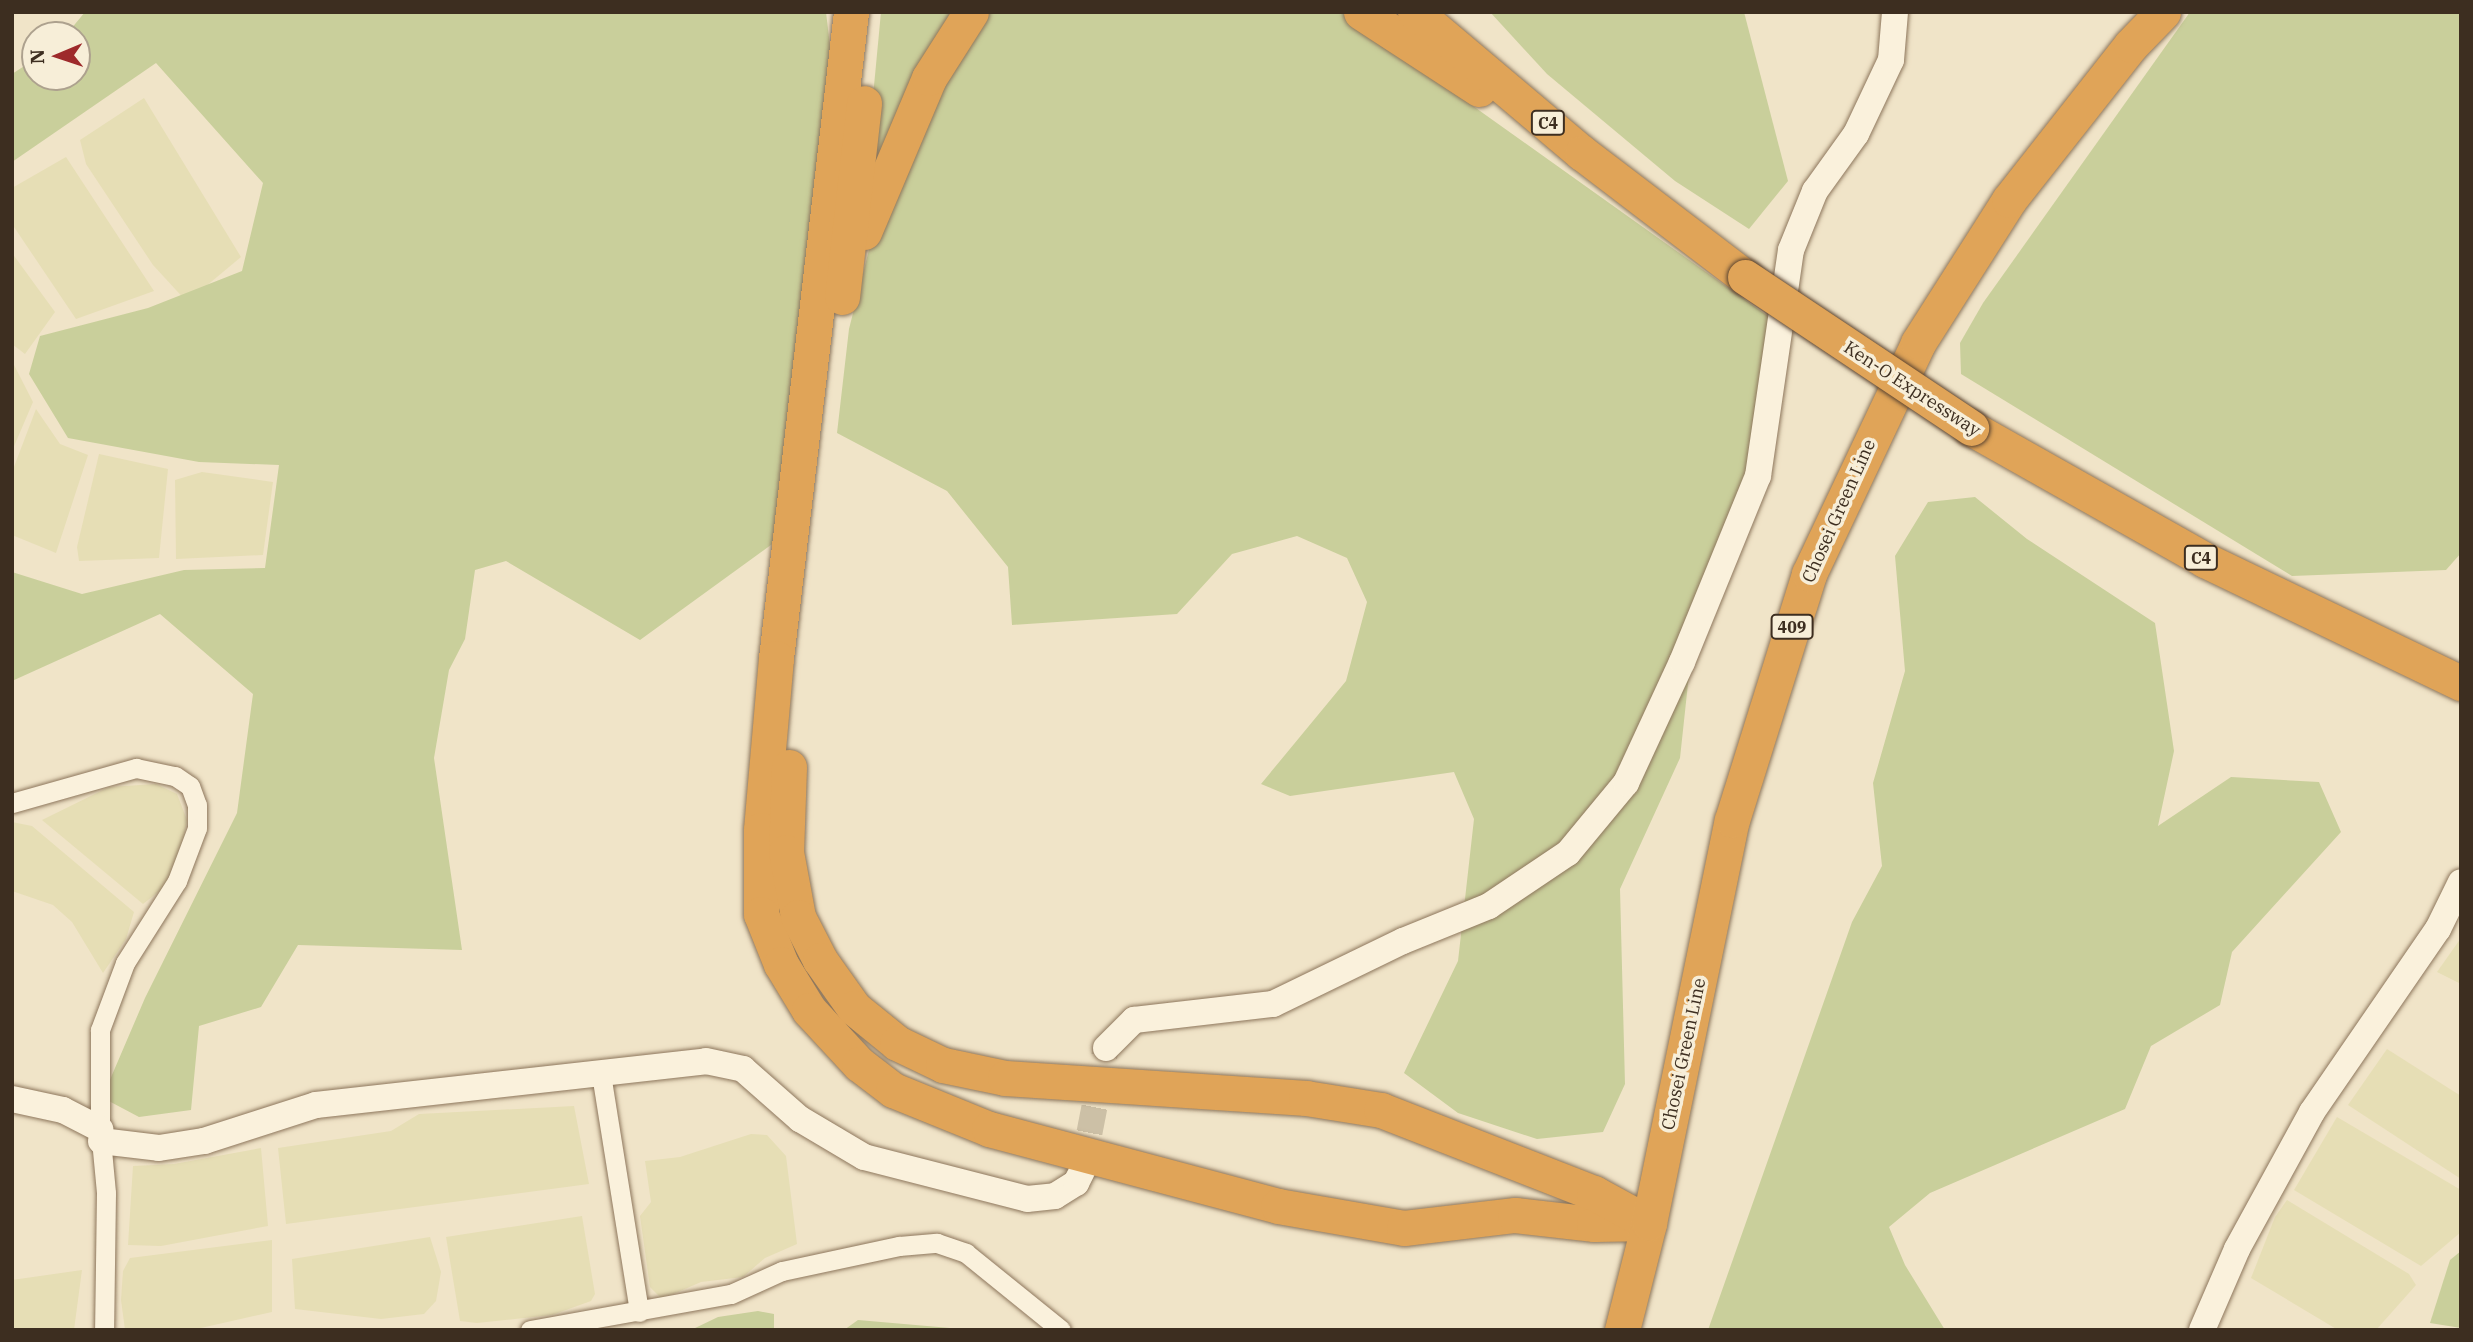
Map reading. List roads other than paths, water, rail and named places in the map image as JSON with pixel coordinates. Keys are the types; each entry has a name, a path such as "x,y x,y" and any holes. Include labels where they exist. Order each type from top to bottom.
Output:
{"highway":[{"path":"835,12 842,80"},
{"path":"851,12 761,830 761,914 781,964 809,1010 859,1064 892,1090 989,1129 1278,1206 1404,1228 1515,1215 1594,1224 1649,1223"},
{"path":"873,12 799,659 786,852 798,917 820,960 854,1008 897,1044 943,1065 1005,1078 1306,1098 1381,1110 1594,1193 1649,1223"},
{"path":"840,307 886,173 929,78 971,12"},
{"path":"1361,12 1682,231"},
{"name":"Ken-O Expressway","path":"1415,12 1582,153 1682,231 1745,277 1970,428 2205,560 2450,679"},
{"path":"1448,12 1566,118 1582,153"},
{"name":"Chosei Green Line","path":"1622,1330 1649,1223 1732,820 1809,574 1918,343 2009,200 2131,45 2163,12"}],"street":[{"path":"1106,1048 1134,1020 1273,1004 1403,941 1489,906 1568,853 1626,783 1682,662 1758,476 1791,250 1815,191 1856,134 1891,60 1895,12"},
{"path":"12,803 136,768 175,776 190,786 197,806 197,828 177,881 149,919 110,994 100,1030 101,1135 106,1193 104,1330"},
{"path":"2202,1330 2238,1249 2312,1112 2438,929 2461,882"},
{"path":"12,1099 63,1110 101,1135 159,1148 204,1141 316,1105 601,1074 676,1061 706,1061 743,1069 800,1119 864,1157 1027,1199 1055,1196 1076,1183 1082,1171"},
{"path":"601,1074 639,1312"},
{"path":"530,1330 731,1294 782,1271 899,1246 937,1243 965,1253 1061,1330"}],"tunnel":[{"path":"1082,1171 1106,1048"}]}
